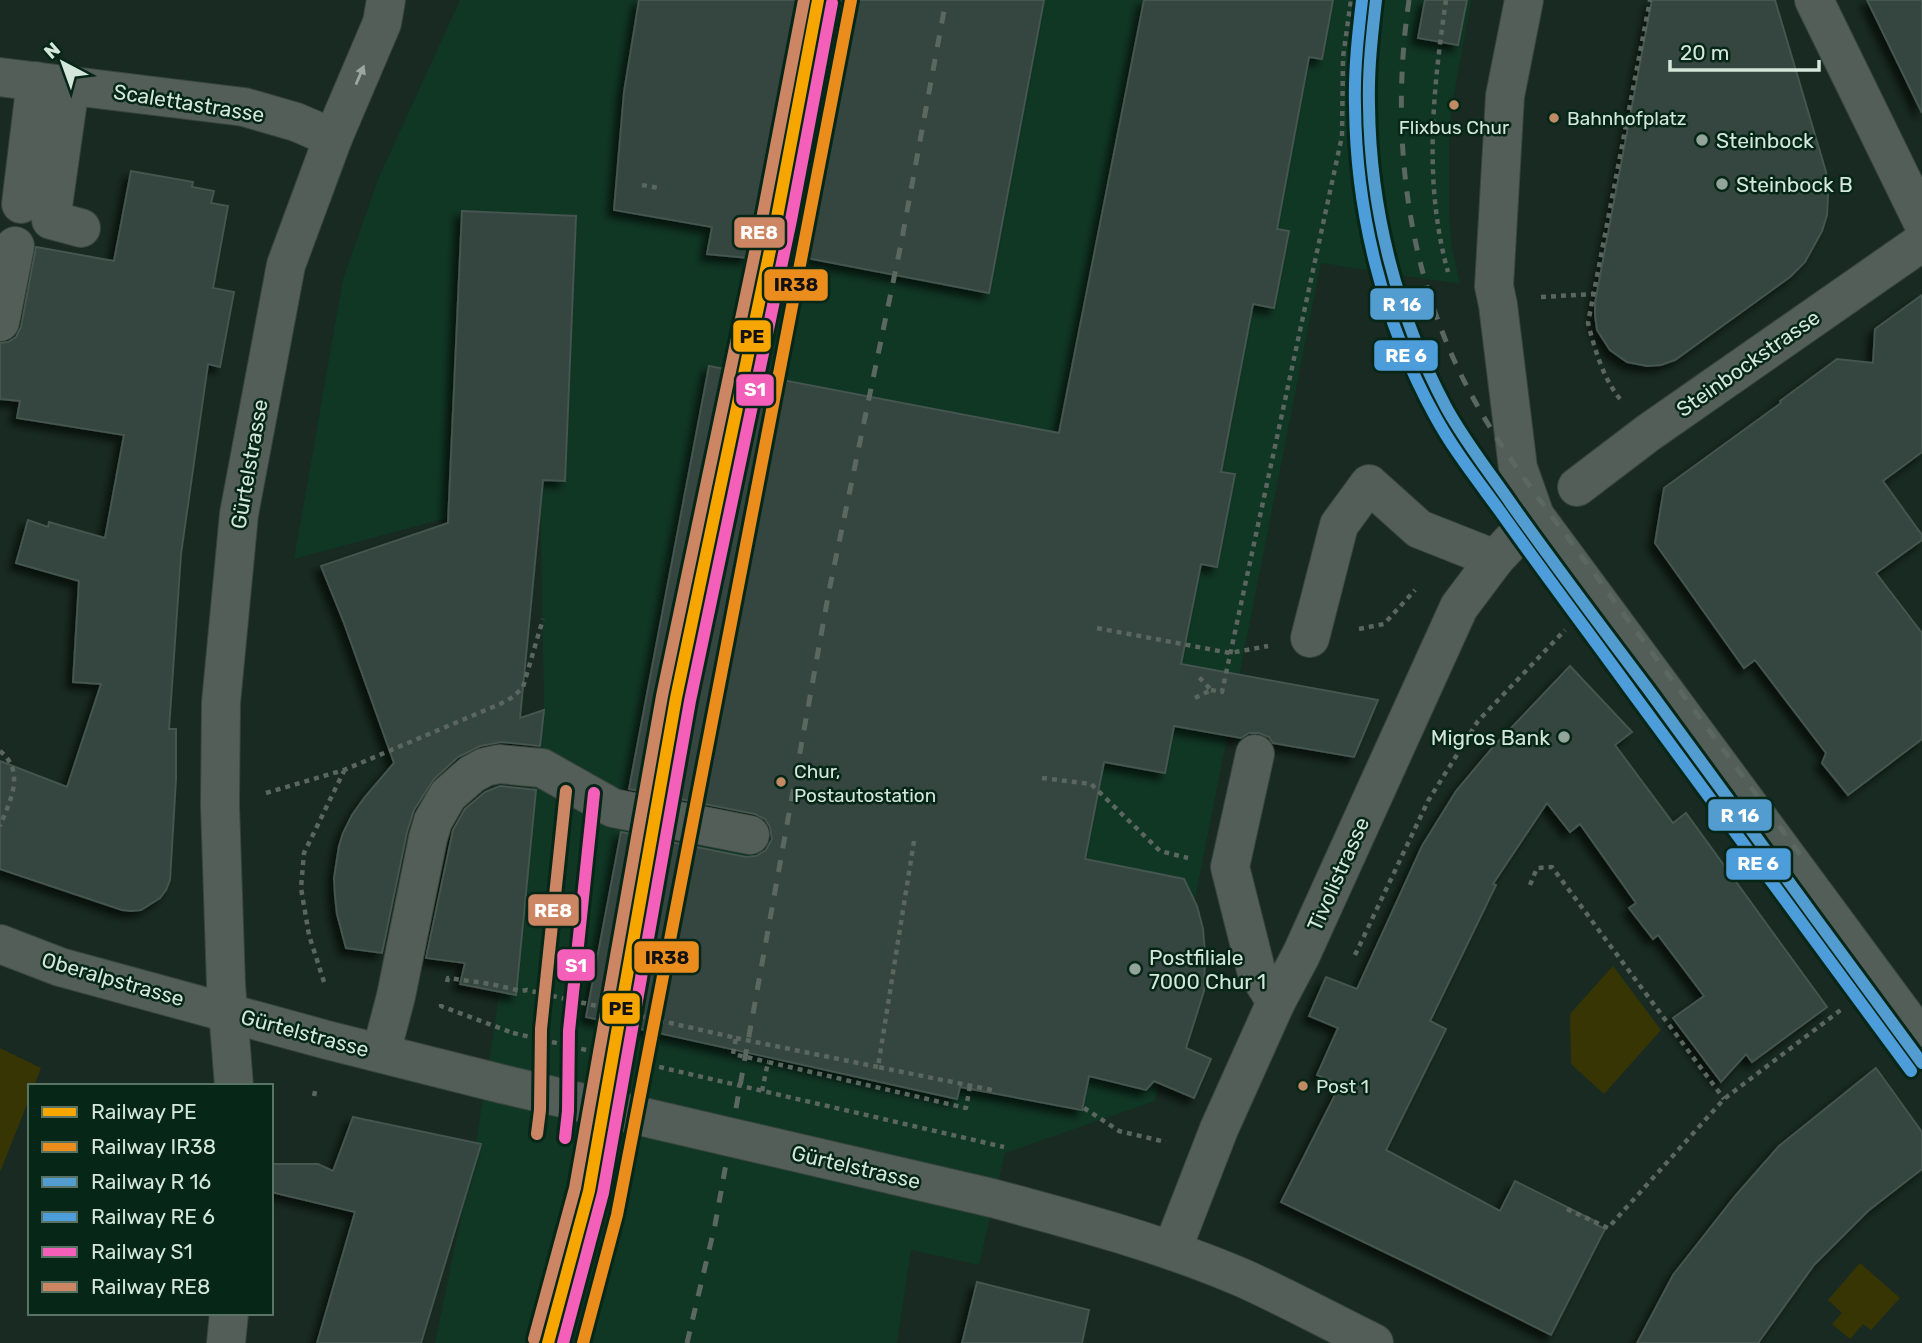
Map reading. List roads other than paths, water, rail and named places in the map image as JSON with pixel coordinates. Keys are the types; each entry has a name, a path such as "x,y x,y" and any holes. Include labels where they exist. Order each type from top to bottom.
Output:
{"street":[{"name":"Gürtelstrasse","path":"386,0 382,23 333,138 286,265 239,514 221,703 220,805 227,1011 327,1040 502,1084 1072,1219 1172,1251 1246,1280 1374,1343"},
{"path":"1524,0 1505,96 1494,286 1518,468 1535,516 1922,1040"},
{"path":"1814,0 1922,221"},
{"name":"Scalettastrasse","path":"35,81 244,107 296,122 333,138"},
{"path":"21,204 35,81"},
{"path":"35,81 51,220 82,228"},
{"name":"Steinbockstrasse","path":"1577,487 1648,433 1922,242"},
{"path":"0,322 15,246"},
{"path":"1310,638 1339,525 1369,484 1419,529 1495,559"},
{"name":"Tivolistrasse","path":"1172,1251 1219,1129 1459,607 1495,559 1535,516"},
{"path":"1255,754 1230,867 1256,970 1276,1002"},
{"path":"381,1053 396,996 433,821 449,795 472,774 499,764 542,768 613,808 750,835"},
{"name":"Oberalpstrasse","path":"0,944 60,967 227,1011"},
{"path":"227,1011 234,1084"},
{"path":"226,1343 229,1315"}],"railway":[{"path":"687,1343 715,1225 829,591 901,244 946,0"},
{"path":"1409,0 1401,104 1409,208 1419,259 1453,358 1491,429 1522,475 1804,860"}],"rail line":[{"name":"RE8","path":"534,1339 575,1188 662,696 763,214 804,0"},
{"name":"PE","path":"548,1343 589,1191 676,698 777,217 818,0"},
{"name":"IR38","path":"583,1343 617,1215 851,0"},
{"name":"S1","path":"563,1343 603,1193 690,701 791,220 832,3"},
{"name":"RE8","path":"537,1134 541,1029 566,791"},
{"name":"S1","path":"565,1138 569,1031 594,793"}],"place":[{"name":"Flixbus Chur","path":"1454,105"},
{"name":"Bahnhofplatz","path":"1554,118"},
{"name":"Steinbock","path":"1702,140"},
{"name":"Steinbock B","path":"1722,184"},
{"name":"Migros Bank","path":"1564,737"},
{"name":"Chur, Postautostation","path":"781,782"},
{"name":"Postfiliale 7000 Chur 1","path":"1135,969"},
{"name":"Post 1","path":"1303,1086"}]}
